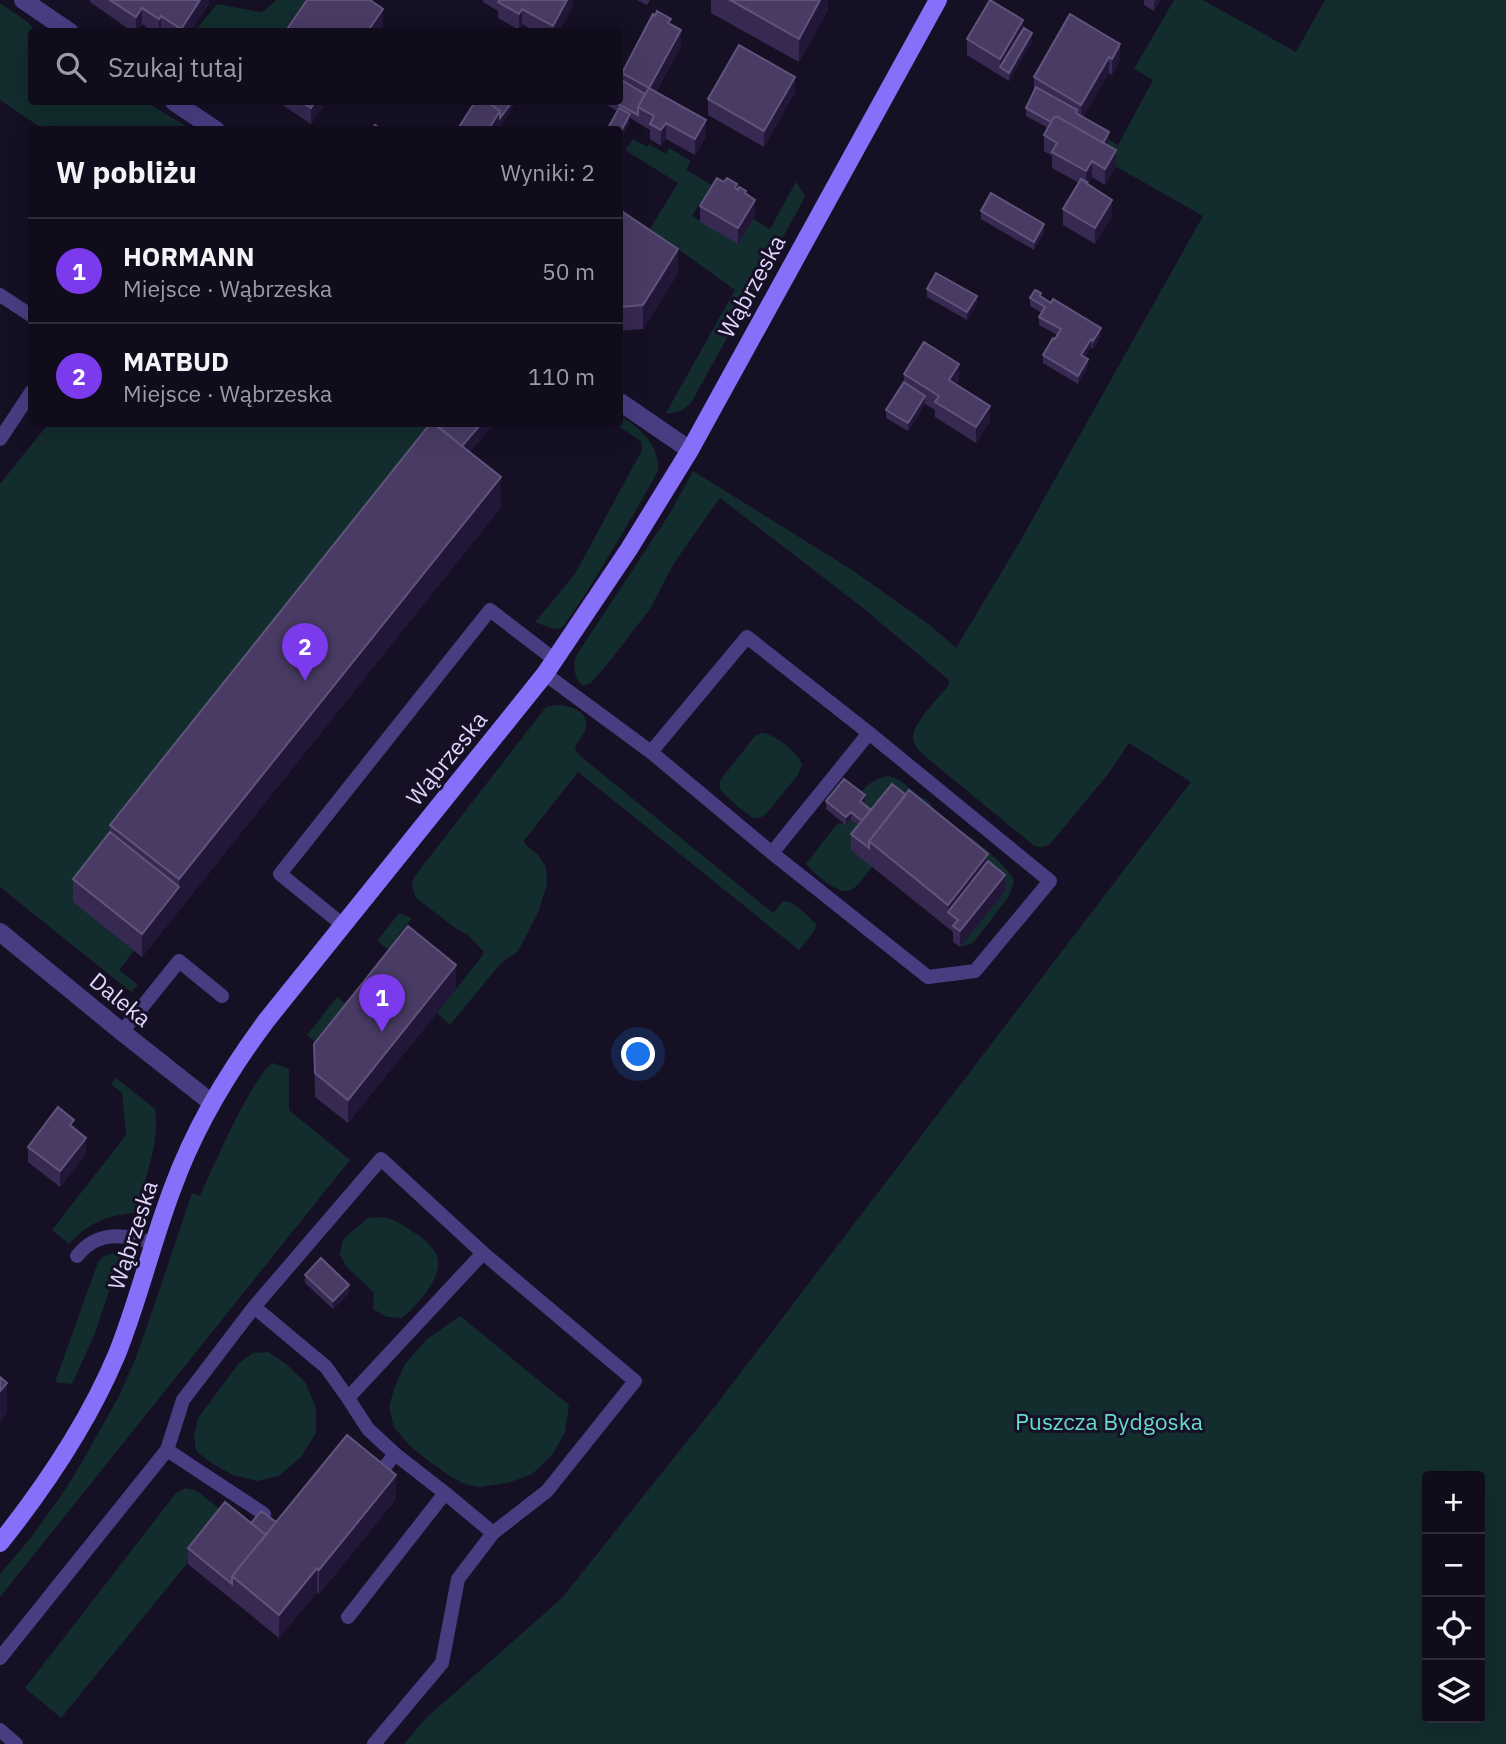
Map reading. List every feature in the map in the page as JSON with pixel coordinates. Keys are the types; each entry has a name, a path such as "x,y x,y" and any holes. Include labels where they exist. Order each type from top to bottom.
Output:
{"street":[{"name":"Wąbrzeska","path":"0,1543 50,1478 81,1427 116,1355 173,1186 193,1139 239,1058 550,667 629,549 690,450 938,0"},
{"path":"34,3 65,28"},
{"path":"178,105 210,126"},
{"path":"623,404 690,450"},
{"name":"Daleka","path":"0,932 212,1103"}],"lane":[{"path":"0,295 28,313"},
{"path":"0,439 28,397"},
{"path":"343,925 280,874 490,610 550,667 651,752 772,853 928,977 975,971 1050,881 869,733 747,638 651,752"},
{"path":"772,853 869,733"},
{"path":"122,1032 179,961 222,996"},
{"path":"0,1658 167,1450 183,1400 254,1307 381,1159 483,1253 635,1381 547,1491 493,1533 458,1579 442,1663 374,1744"},
{"path":"77,1256 94,1242 114,1236 133,1237 154,1243"},
{"path":"348,1398 483,1253"},
{"path":"254,1307 326,1367 368,1429 493,1533"},
{"path":"167,1450 264,1514"},
{"path":"376,1478 395,1454"},
{"path":"348,1617 445,1493"},
{"path":"0,1730 16,1744"}],"green space":[{"path":"276,0 306,0 286,28 197,28 217,4 260,12"},
{"name":"Puszcza Bydgoska","path":"1174,0 1203,0 1296,52 1325,0 1506,0 1506,1744 404,1744 426,1718 562,1598 716,1405 1191,782 1129,743 1109,773 1050,844 1041,847 1033,845 926,757 914,743 917,725 949,685 949,680 863,608 720,498 674,563 650,609 591,683 584,686 576,677 575,669 576,656 670,513 693,471 852,570 930,625 956,648 1018,545 1203,216 1099,157 1109,140 1118,145 1153,80 1134,69"},
{"path":"0,3 33,28 28,28 28,105 151,105 186,126 39,126 0,100"},
{"path":"633,139 666,154 669,148 691,161 686,170 719,189 707,209 699,204 692,216 738,244 753,219 770,229 796,182 805,195 691,403 673,413 666,413 735,290 650,229 678,183 625,150"},
{"path":"623,417 647,438 658,461 658,470 641,502 579,604 561,628 555,629 535,622 575,574 642,450 641,441 620,427 623,427"},
{"path":"46,427 452,427 134,951 119,970 138,985 131,992 0,887 0,484"},
{"path":"546,707 572,707 584,716 585,730 575,748 578,754 773,913 783,901 792,903 816,924 815,930 799,950 578,772 523,842 538,855 546,867 547,884 538,913 518,951 500,964 450,1025 437,1013 483,955 483,951 469,936 416,898 412,886 414,877"},
{"path":"761,733 785,744 802,765 797,776 765,815 754,818 731,801 719,786 721,779 755,736"},
{"path":"887,776 899,780 927,800 934,813 875,821 860,809 860,797 867,786"},
{"path":"851,820 866,832 872,867 855,887 843,891 826,882 806,864 836,825"},
{"path":"950,826 964,832 990,853 1005,868 1014,883 1007,899 973,943 960,947 1005,891"},
{"path":"399,913 412,918 397,937 410,948 401,959 377,941"},
{"path":"337,997 357,1013 326,1051 307,1035"},
{"path":"273,1063 289,1069 289,1110 350,1160 0,1597 0,1574 61,1496 120,1394 135,1360 192,1193 200,1196 255,1084"},
{"path":"116,1078 155,1109 154,1148 147,1175 135,1213 99,1221 69,1244 52,1230 126,1135 122,1093 111,1084"},
{"path":"385,1217 422,1238 437,1257 436,1276 424,1296 402,1318 387,1317 373,1309 374,1293 346,1266 340,1255 343,1239 368,1218"},
{"path":"112,1253 120,1258 94,1336 72,1384 55,1382 98,1262"},
{"path":"460,1316 569,1405 565,1432 552,1455 532,1474 511,1482 481,1487 467,1485 431,1463 409,1445 394,1427 389,1407 405,1364 427,1339"},
{"path":"269,1352 305,1382 316,1408 316,1433 301,1457 279,1476 257,1481 233,1475 211,1463 196,1451 194,1436 198,1418 239,1363 253,1353"},
{"path":"186,1488 197,1491 225,1513 225,1517 61,1718 25,1688 176,1493"}],"building":[{"path":"110,0 200,0 182,28 161,16 159,19 142,8 136,17"},
{"path":"307,0 370,0 383,9 370,28 288,28"},
{"path":"567,0 553,26 522,9 519,14 498,2"},
{"path":"730,0 820,0 799,39"},
{"path":"990,0 1023,20 1000,59 967,39"},
{"path":"657,11 671,19 668,23 681,30 649,88 623,74 653,14 655,16"},
{"path":"1070,14 1120,44 1112,59 1109,57 1081,105 1034,77"},
{"path":"1024,28 1032,33 1009,73 1000,67"},
{"path":"739,45 795,77 764,131 708,99"},
{"path":"623,81 645,94 638,107 638,115 620,105 623,105"},
{"path":"1036,87 1109,132 1103,143 1058,117 1054,117 1051,122 1026,108"},
{"path":"649,88 706,120 695,139 666,123 661,130 650,124 654,116 638,107"},
{"path":"473,105 491,105 500,111 491,126 460,126"},
{"path":"491,105 510,105 500,118 500,111"},
{"path":"619,108 630,114 623,127 609,126"},
{"path":"1054,117 1116,150 1105,169 1092,161 1086,171 1052,152 1057,143 1044,135"},
{"path":"717,178 724,182 727,178 737,184 735,188 746,191 745,193 755,200 738,228 700,206"},
{"path":"1081,179 1112,200 1095,228 1063,209"},
{"path":"991,193 1044,224 1034,242 981,211"},
{"path":"623,212 678,249 643,305 623,307"},
{"path":"936,273 977,296 967,312 927,289"},
{"path":"1035,290 1051,303 1053,299 1101,328 1081,355 1088,359 1078,376 1043,355 1061,329 1039,317 1045,307 1030,298"},
{"path":"924,342 959,364 949,380 990,406 976,427 935,402 939,396 904,374"},
{"path":"904,382 925,396 908,423 886,410"},
{"path":"428,427 438,427 501,477 179,879 110,825"},
{"path":"439,427 478,427 462,446"},
{"path":"844,779 865,795 860,801 871,810 862,821 851,812 846,817 826,801"},
{"path":"892,784 906,795 869,841 869,848 851,834"},
{"path":"909,790 988,854 948,905 869,841"},
{"path":"110,832 179,887 142,934 73,879"},
{"path":"988,861 1005,875 960,931 953,926 958,920 948,912"},
{"path":"408,926 456,965 348,1100 315,1073 314,1044"},
{"path":"58,1107 74,1120 70,1125 86,1138 60,1171 28,1147"},
{"path":"321,1258 349,1285 333,1301 305,1275"},
{"path":"0,1377 7,1383 0,1391"},
{"path":"347,1435 396,1475 279,1615 232,1576"},
{"path":"225,1502 266,1535 232,1576 232,1584 188,1548"},
{"path":"261,1511 276,1522 266,1535 251,1523"}],"place":[{"name":"MATBUD","path":"305,681"},
{"name":"HORMANN","path":"382,1032"}]}
